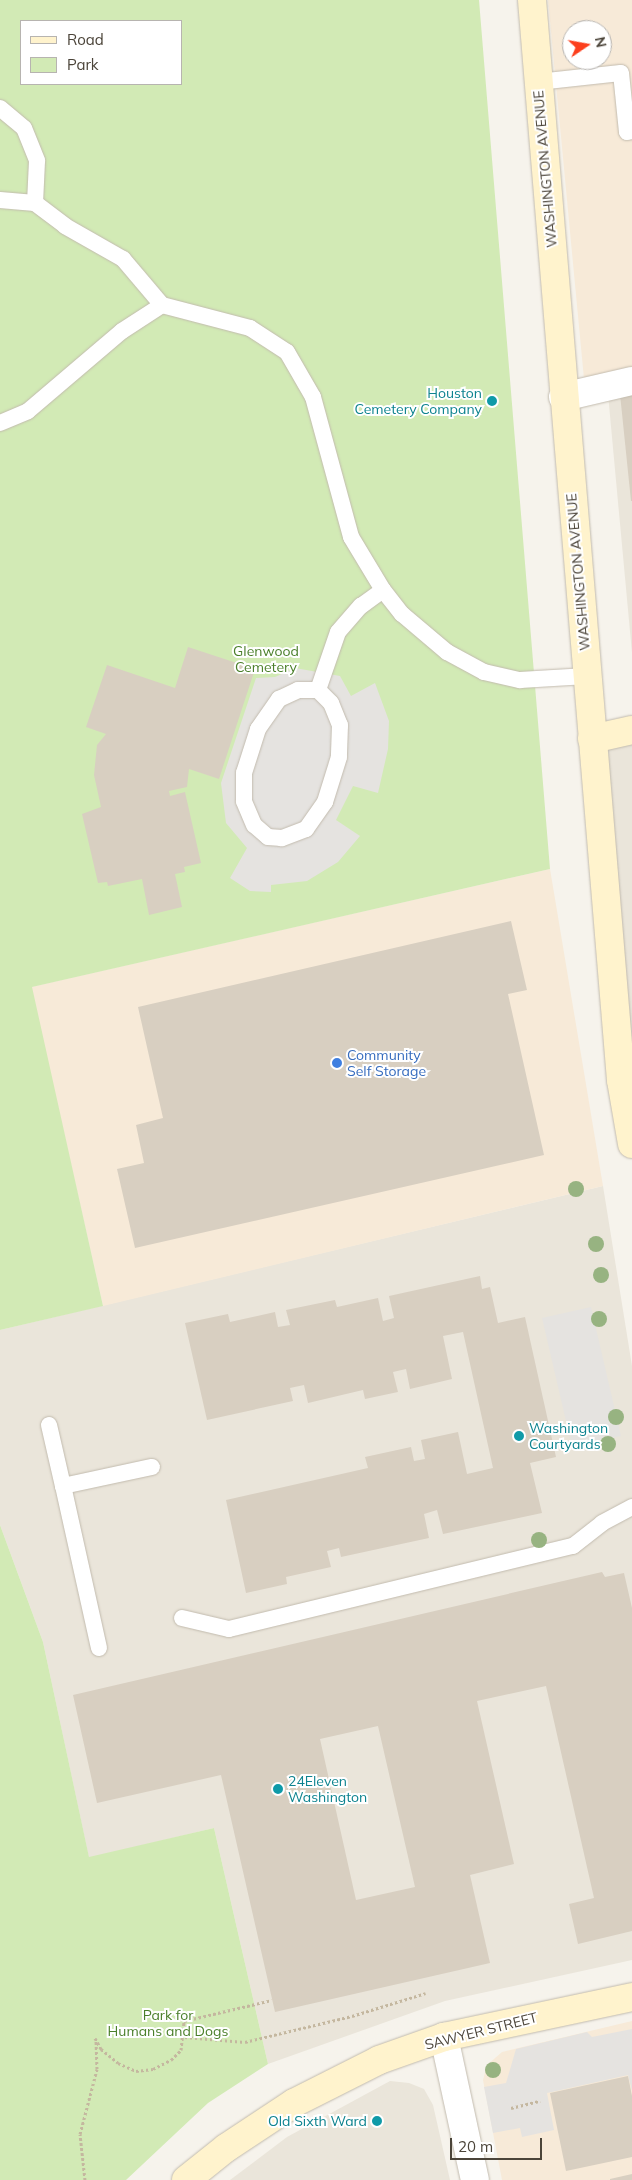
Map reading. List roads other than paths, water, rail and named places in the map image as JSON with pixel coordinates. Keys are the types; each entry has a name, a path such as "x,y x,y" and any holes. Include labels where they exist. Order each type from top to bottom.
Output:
{"main road":[{"name":"WASHINGTON AVENUE","path":"532,0 563,397 621,1080 632,1144"},
{"path":"592,739 632,730"},
{"name":"SAWYER STREET","path":"186,2180 226,2148 294,2103 378,2060 444,2037 632,1996"}],"street":[{"path":"563,397 632,381"},
{"path":"444,2037 475,2180"}],"lane":[{"path":"538,82 621,73 626,132 632,131"},
{"path":"0,108 24,128 38,161 35,203"},
{"path":"0,200 35,203 65,226 123,259 162,304 250,328 288,352 313,397 351,536 383,590 402,614 447,652 484,672 520,680 587,676"},
{"path":"0,423 28,412 122,331 162,304"},
{"path":"318,690 338,632 361,606 383,590"},
{"path":"298,690 318,690 330,703 340,725 339,757 325,802 306,829 282,838 268,837 254,826 244,801 244,773 258,728 279,699 298,690"},
{"path":"49,1425 99,1648"},
{"path":"63,1486 152,1467"},
{"path":"182,1618 229,1629 573,1546 602,1523 632,1507"}],"place":[{"name":"Houston Cemetery Company","path":"492,401"},
{"name":"Community Self Storage","path":"337,1063"},
{"name":"Washington Courtyards","path":"519,1436"},
{"name":"24Eleven Washington","path":"278,1789"},
{"name":"Old Sixth Ward","path":"377,2121"}],"park label":[{"name":"Glenwood Cemetery","path":"266,660"},
{"name":"Park for Humans and Dogs","path":"168,2024"}]}
